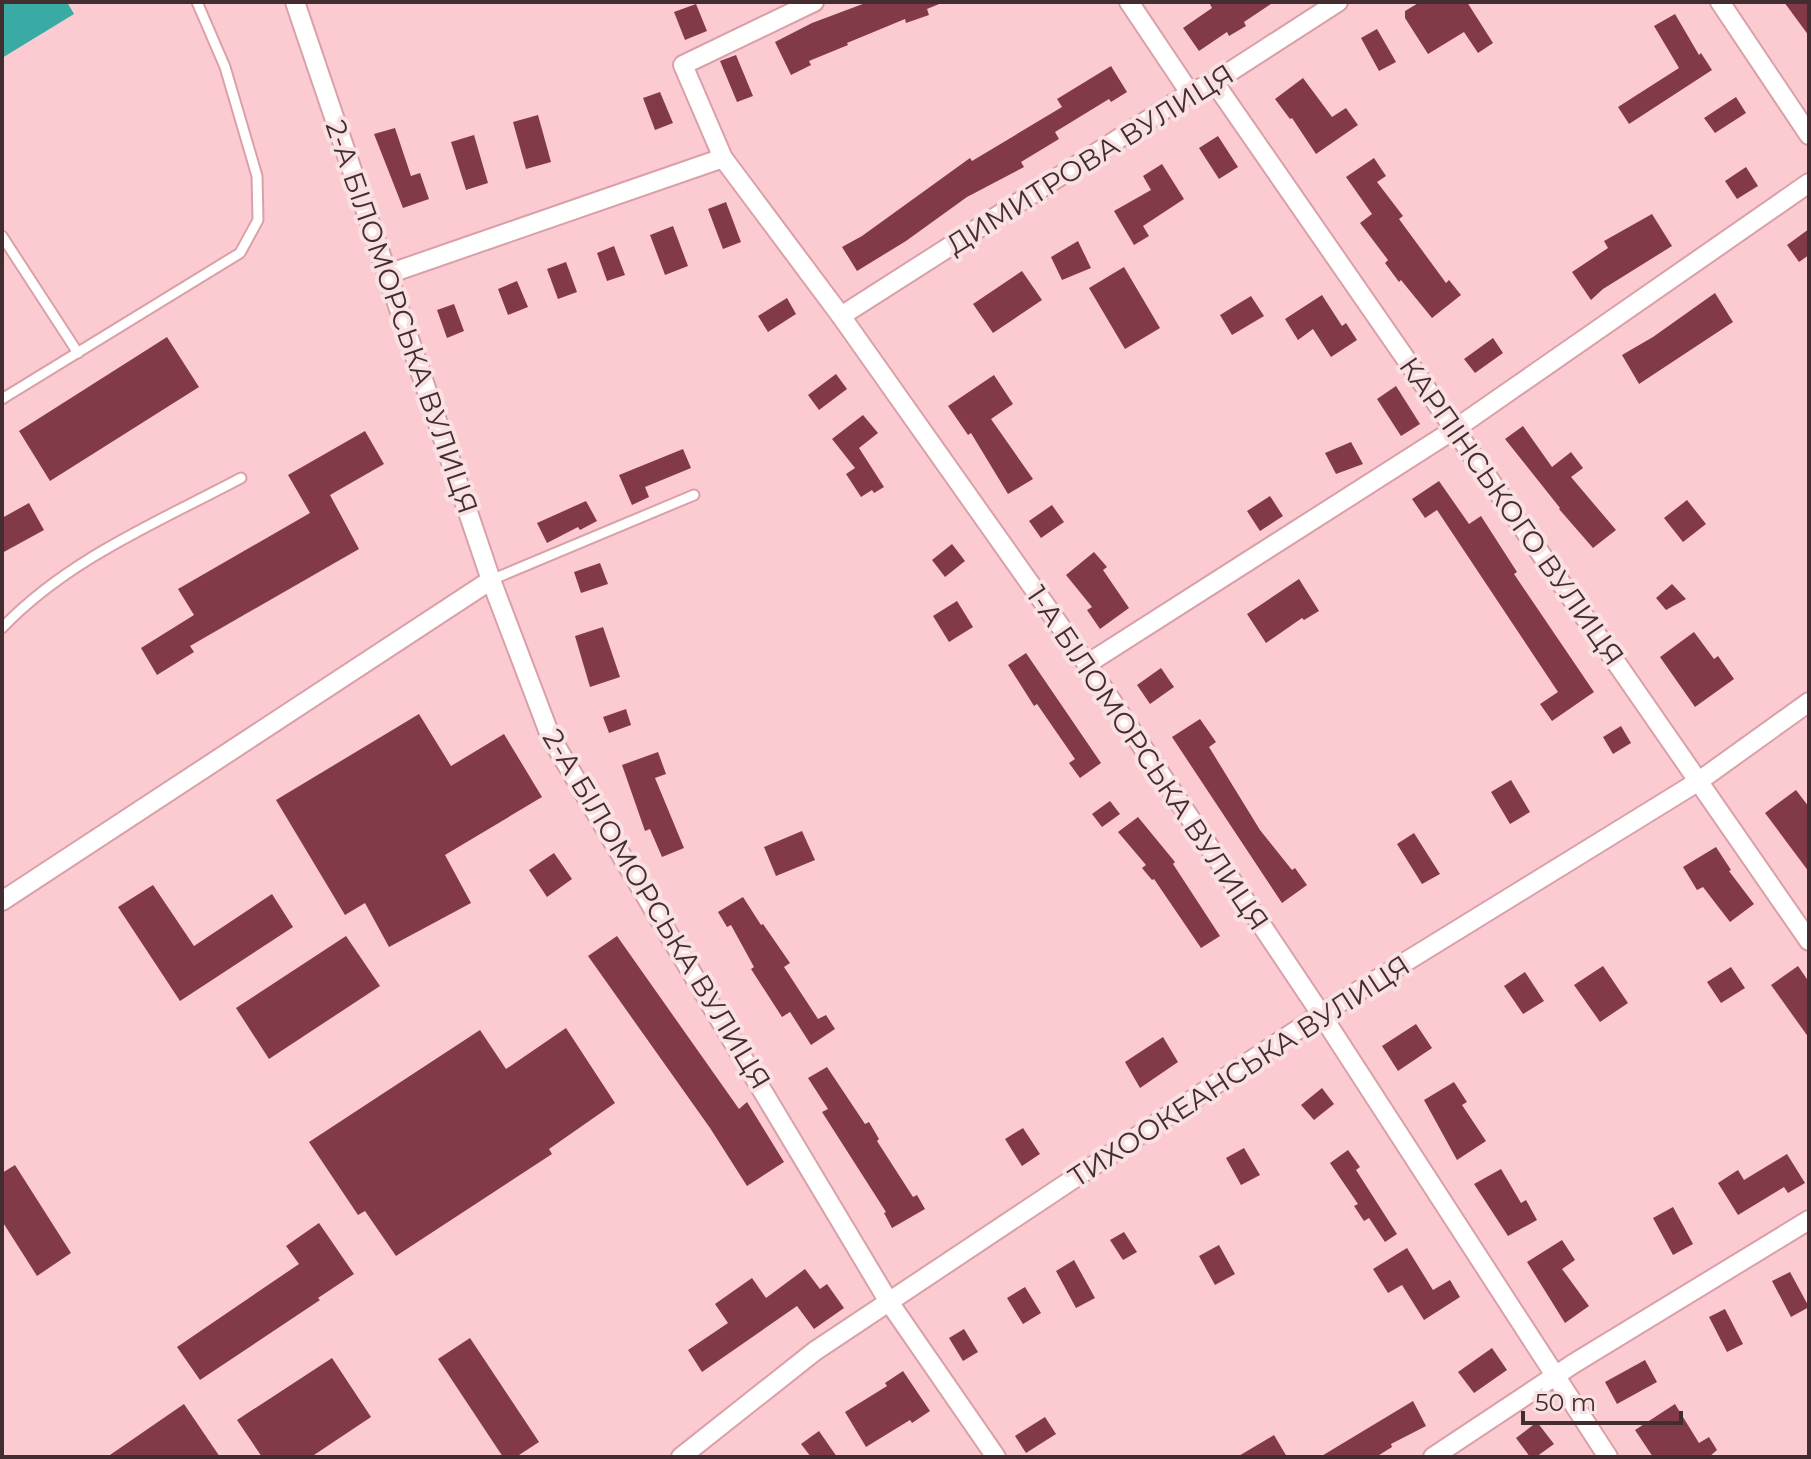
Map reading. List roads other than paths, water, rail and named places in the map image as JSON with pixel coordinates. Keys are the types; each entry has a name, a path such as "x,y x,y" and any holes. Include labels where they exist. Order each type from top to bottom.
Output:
{"street":[{"name":"2-А БІЛОМОРСЬКА ВУЛИЦЯ","path":"295,2 491,580 551,738 889,1302 996,1457"},
{"name":"1-А БІЛОМОРСЬКА ВУЛИЦЯ","path":"814,2 683,65 723,158 841,316 1087,664 1321,1014 1608,1457"},
{"path":"1129,2 1190,93"},
{"name":"ДИМИТРОВА ВУЛИЦЯ","path":"841,316 1338,2"},
{"path":"1720,2 1809,135"},
{"name":"КАРПІНСЬКОГО ВУЛИЦЯ","path":"1214,82 1809,941"},
{"path":"388,274 723,158"},
{"path":"1087,664 1455,429 1809,183"},
{"path":"2,901 491,580"},
{"name":"ТИХООКЕАНСЬКА ВУЛИЦЯ","path":"681,1457 815,1351 1321,1014 1699,781 1809,702"},
{"path":"1433,1457 1555,1376 1809,1220"}],"lane":[{"path":"2,399 240,253 258,220 257,176 225,67 197,2"},
{"path":"2,236 78,353"},
{"path":"2,628 22,607 88,558 241,478"},
{"path":"491,580 694,495"}],"water":[{"path":"2,2 67,2 74,14 2,58"}]}
